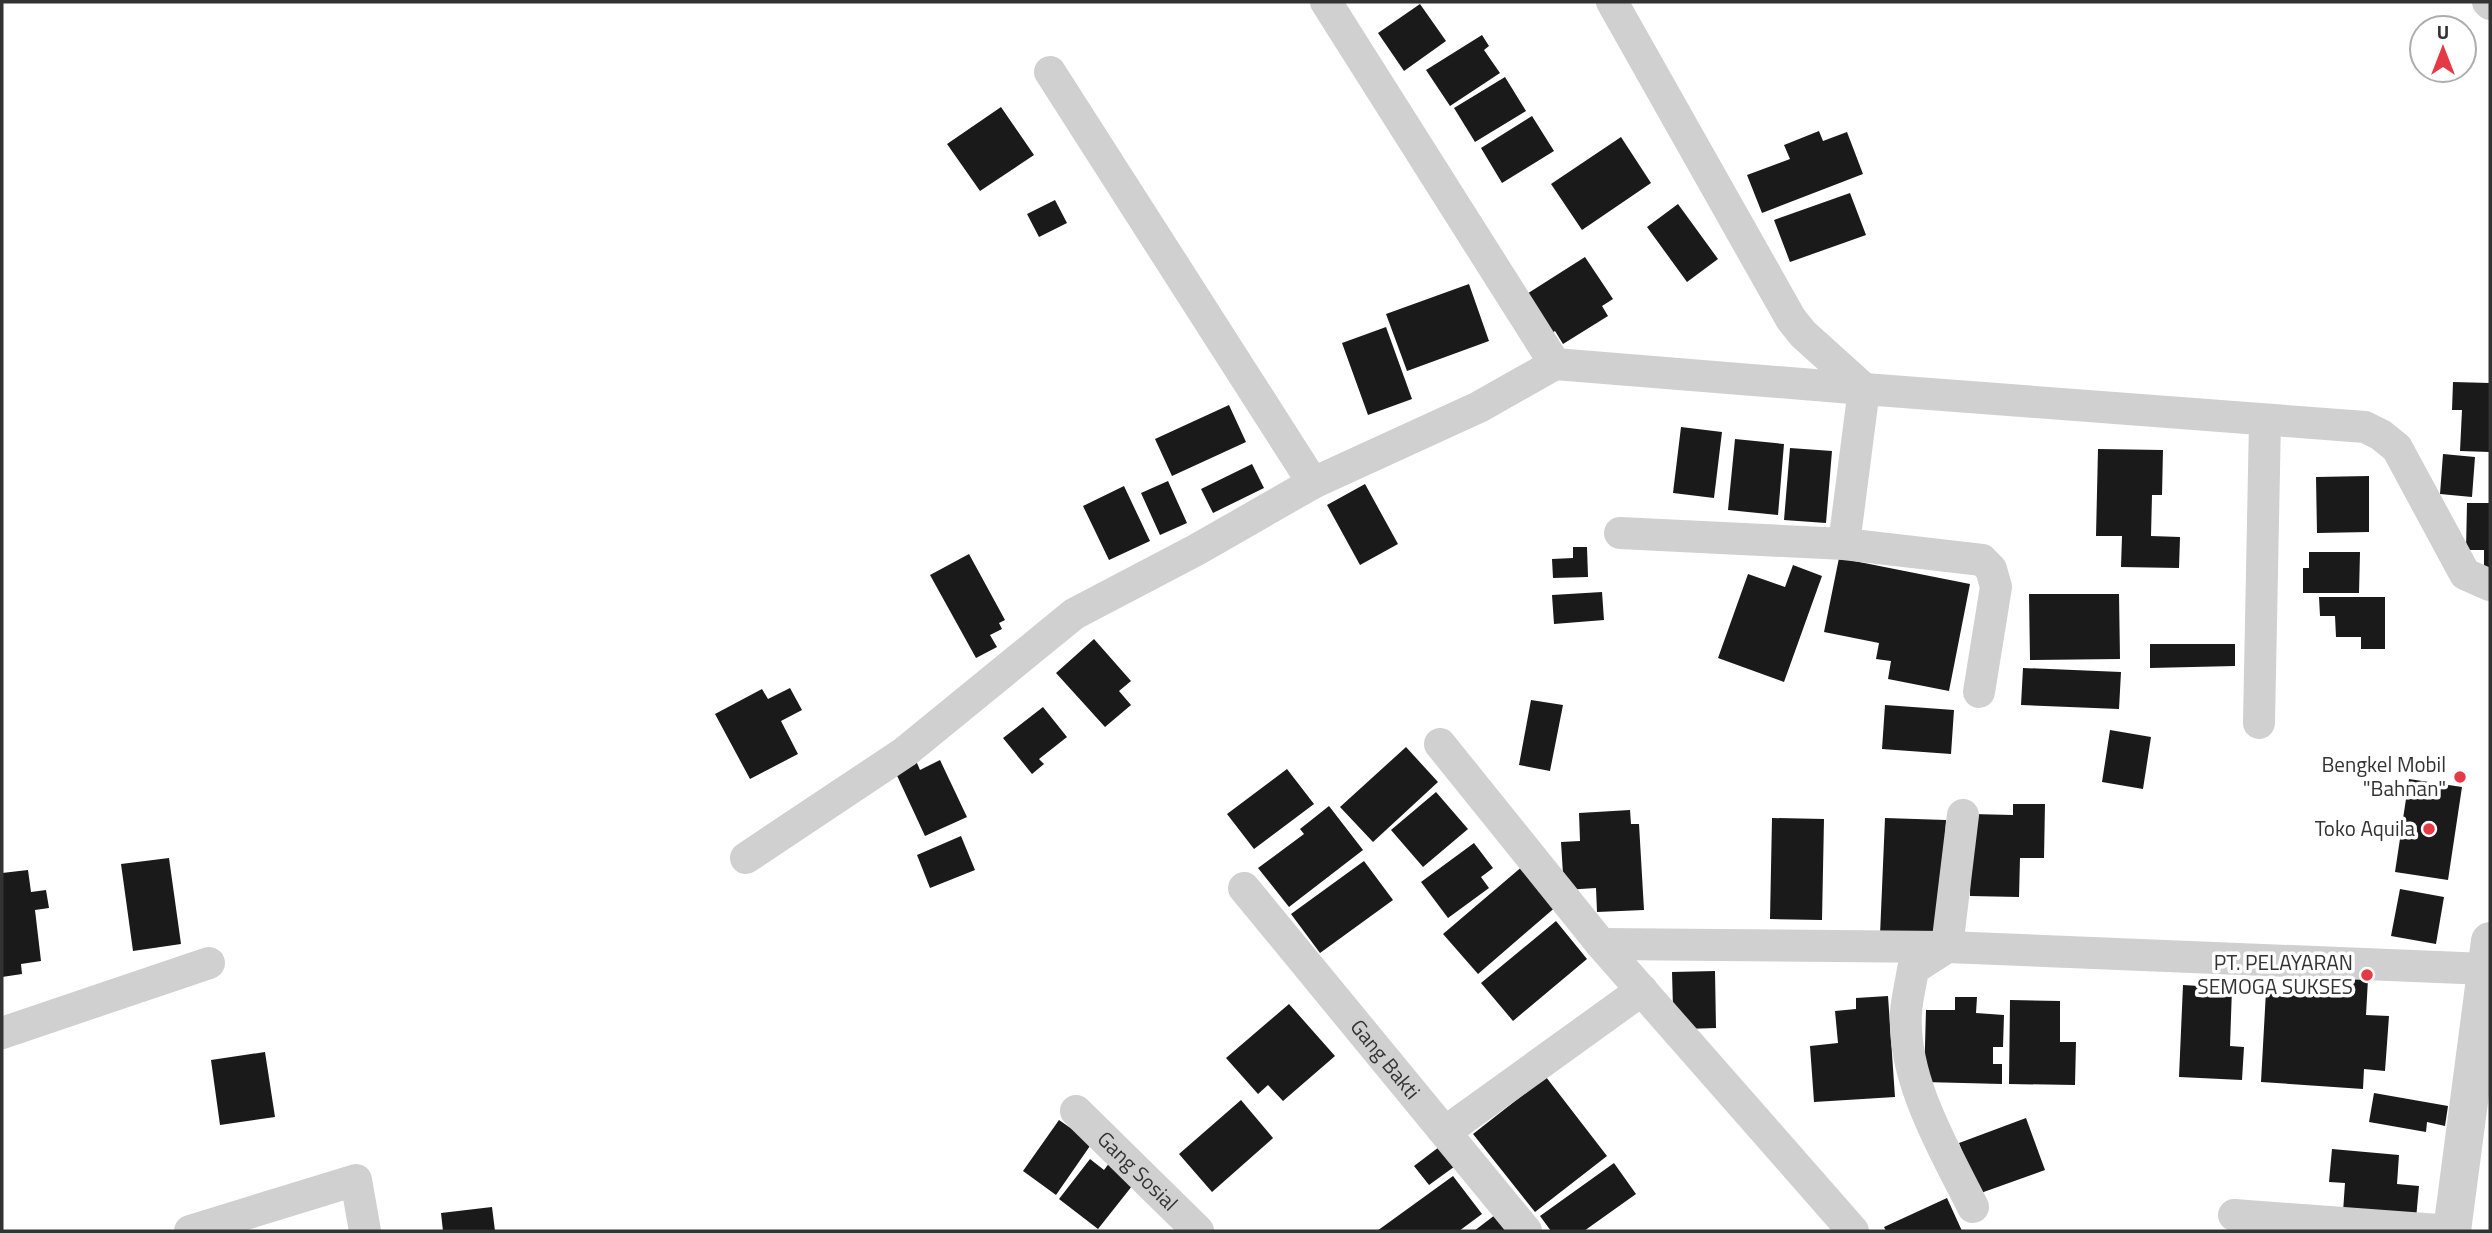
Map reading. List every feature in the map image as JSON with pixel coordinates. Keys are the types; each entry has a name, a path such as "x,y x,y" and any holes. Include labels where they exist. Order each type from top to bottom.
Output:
{"street":[{"path":"1326,2 1555,364"},
{"path":"1612,2 1791,319 1803,334 1864,389"},
{"path":"1051,72 1313,482"},
{"path":"746,858 905,752 1074,614 1196,550 1313,482 1479,407 1555,364 2365,427 2381,435 2396,448 2465,574 2490,585"},
{"path":"1844,544 1864,389"},
{"path":"2259,723 2264,420"},
{"path":"1620,533 1844,544 1982,560 1991,569 1996,587 1979,692"},
{"path":"1440,744 1601,944 1853,1231"},
{"path":"1947,947 1963,815"},
{"name":"Gang Bakti","path":"1244,888 1527,1231"},
{"path":"1601,944 2488,955 2452,1231 2234,1215"},
{"path":"1947,947 1913,969 1906,1013 1908,1038 1911,1063 1926,1112 1973,1207"},
{"path":"2,1033 209,963"},
{"path":"1445,1132 1642,990"},
{"name":"Gang Sosial","path":"1076,1111 1198,1231"},
{"path":"190,1231 356,1180 365,1231"}],"building":[{"path":"1420,4 1446,41 1404,71 1378,33"},
{"path":"1482,35 1489,46 1484,50 1500,73 1450,106 1426,70"},
{"path":"1505,77 1526,111 1475,142 1454,108"},
{"path":"1001,107 1034,155 980,191 947,144"},
{"path":"1532,116 1554,151 1502,183 1481,148"},
{"path":"1819,131 1823,141 1847,132 1863,174 1762,213 1747,175 1790,159 1784,145"},
{"path":"1621,137 1651,183 1582,230 1551,184"},
{"path":"1850,193 1866,235 1790,262 1774,220"},
{"path":"1055,200 1067,223 1039,237 1027,214"},
{"path":"1678,204 1718,259 1687,282 1647,227"},
{"path":"1585,257 1613,299 1602,306 1608,316 1563,344 1555,331 1547,336 1522,297"},
{"path":"1469,284 1489,341 1407,371 1386,314"},
{"path":"1386,327 1412,399 1368,415 1342,343"},
{"path":"2453,382 2490,383 2490,452 2460,451 2462,410 2452,410"},
{"path":"1229,405 1246,442 1172,476 1155,439"},
{"path":"1681,427 1722,432 1714,498 1673,493"},
{"path":"1735,439 1784,444 1778,515 1728,510"},
{"path":"1790,448 1832,451 1826,523 1784,520"},
{"path":"2098,449 2163,450 2162,495 2152,495 2151,536 2180,537 2179,568 2121,567 2122,536 2096,536"},
{"path":"2443,454 2475,457 2472,497 2440,494"},
{"path":"1252,464 1264,488 1213,513 1201,489"},
{"path":"2369,476 2369,532 2317,533 2316,477"},
{"path":"1168,481 1187,523 1160,535 1141,493"},
{"path":"1365,484 1398,544 1360,565 1327,505"},
{"path":"1124,486 1150,541 1109,560 1083,506"},
{"path":"2467,503 2490,503 2490,568 2484,568 2484,550 2466,550"},
{"path":"1573,547 1587,547 1588,577 1553,578 1552,559 1573,558"},
{"path":"2309,552 2360,552 2359,593 2303,593 2303,568 2309,568"},
{"path":"969,554 1005,620 999,623 1002,629 990,635 997,647 976,658 930,575"},
{"path":"1839,558 1970,584 1949,691 1888,679 1891,661 1876,659 1879,643 1824,632"},
{"path":"1793,565 1822,576 1784,682 1718,658 1748,574 1785,587"},
{"path":"1602,592 1604,620 1554,624 1552,595"},
{"path":"2029,594 2119,594 2120,659 2030,660"},
{"path":"2319,597 2385,597 2385,649 2361,649 2361,637 2336,637 2335,616 2320,616"},
{"path":"1094,639 1131,681 1119,691 1131,705 1105,727 1056,673"},
{"path":"2150,644 2235,644 2235,666 2150,668"},
{"path":"2023,668 2121,672 2119,709 2021,705"},
{"path":"790,688 802,710 781,721 798,754 750,779 715,714 762,689 768,699"},
{"path":"1531,700 1563,705 1550,771 1519,765"},
{"path":"1885,705 1954,710 1951,754 1882,749"},
{"path":"1043,707 1067,737 1039,759 1044,764 1032,774 1003,738"},
{"path":"2110,730 2151,737 2143,789 2102,782"},
{"path":"1406,747 1438,782 1373,842 1340,807"},
{"path":"914,756 920,770 940,760 967,817 925,836 893,767"},
{"path":"1287,769 1314,804 1254,849 1227,814"},
{"name":"Toko Aquila","path":"2409,779 2462,787 2448,880 2395,872"},
{"path":"1436,792 1468,829 1423,867 1391,830"},
{"path":"2013,804 2045,804 2044,858 2020,858 2019,897 1970,896 1971,814 2013,815"},
{"path":"1329,806 1363,850 1289,907 1258,868 1304,834 1300,829"},
{"path":"1630,810 1631,824 1639,824 1644,910 1597,912 1596,888 1564,890 1561,842 1580,841 1579,813"},
{"path":"1772,818 1824,819 1822,920 1770,919"},
{"path":"1885,818 1946,820 1941,937 1880,935"},
{"path":"961,836 975,870 930,888 917,855"},
{"path":"1474,843 1493,868 1481,877 1489,888 1448,918 1421,882"},
{"path":"169,858 181,944 133,951 121,864"},
{"path":"1364,861 1393,900 1320,953 1291,914"},
{"path":"1524,865 1558,905 1478,974 1443,934"},
{"path":"28,870 31,892 46,890 49,908 35,910 41,961 21,964 22,974 2,977 2,873"},
{"path":"2400,889 2444,897 2436,944 2391,936"},
{"path":"1556,921 1587,959 1513,1021 1481,983"},
{"path":"1715,971 1716,1028 1685,1029 1673,1008 1672,972"},
{"path":"2321,976 2368,979 2366,1015 2389,1016 2385,1071 2364,1069 2363,1089 2261,1082 2266,991 2320,994"},
{"path":"2183,985 2232,988 2230,1046 2244,1047 2242,1080 2179,1077"},
{"path":"1888,996 1895,1097 1814,1102 1810,1046 1838,1043 1835,1011 1856,1009 1856,998"},
{"path":"1955,997 1977,997 1976,1013 2004,1015 2003,1047 1993,1047 1993,1064 2002,1064 2002,1084 1924,1082 1926,1010 1955,1010"},
{"path":"2010,1000 2060,1001 2060,1042 2076,1042 2075,1085 2009,1084"},
{"path":"1289,1004 1335,1056 1283,1101 1268,1085 1258,1094 1226,1058"},
{"path":"265,1052 275,1117 220,1125 211,1060"},
{"path":"1546,1077 1607,1156 1535,1212 1473,1134"},
{"path":"2374,1093 2448,1106 2445,1126 2427,1122 2426,1132 2369,1122"},
{"path":"1241,1100 1273,1138 1212,1192 1179,1154"},
{"path":"2026,1118 2045,1170 1978,1194 1959,1143"},
{"path":"1059,1120 1092,1143 1056,1195 1023,1171"},
{"path":"1443,1144 1458,1164 1429,1185 1414,1166"},
{"path":"2332,1149 2399,1155 2397,1184 2419,1186 2416,1219 2343,1212 2345,1183 2329,1182"},
{"path":"1090,1159 1104,1170 1110,1162 1136,1181 1098,1229 1059,1199"},
{"path":"1614,1163 1636,1194 1584,1231 1551,1231 1540,1216"},
{"path":"1453,1176 1482,1214 1459,1231 1377,1231"},
{"path":"1947,1198 1962,1231 1886,1231 1884,1227"},
{"path":"492,1207 495,1231 443,1231 441,1213"},
{"path":"1495,1215 1507,1231 1474,1231"}],"place":[{"name":"Bengkel Mobil \"Bahnan\"","path":"2460,777"},
{"name":"Toko Aquila","path":"2429,829"},
{"name":"PT. PELAYARAN SEMOGA SUKSES","path":"2367,975"}]}
